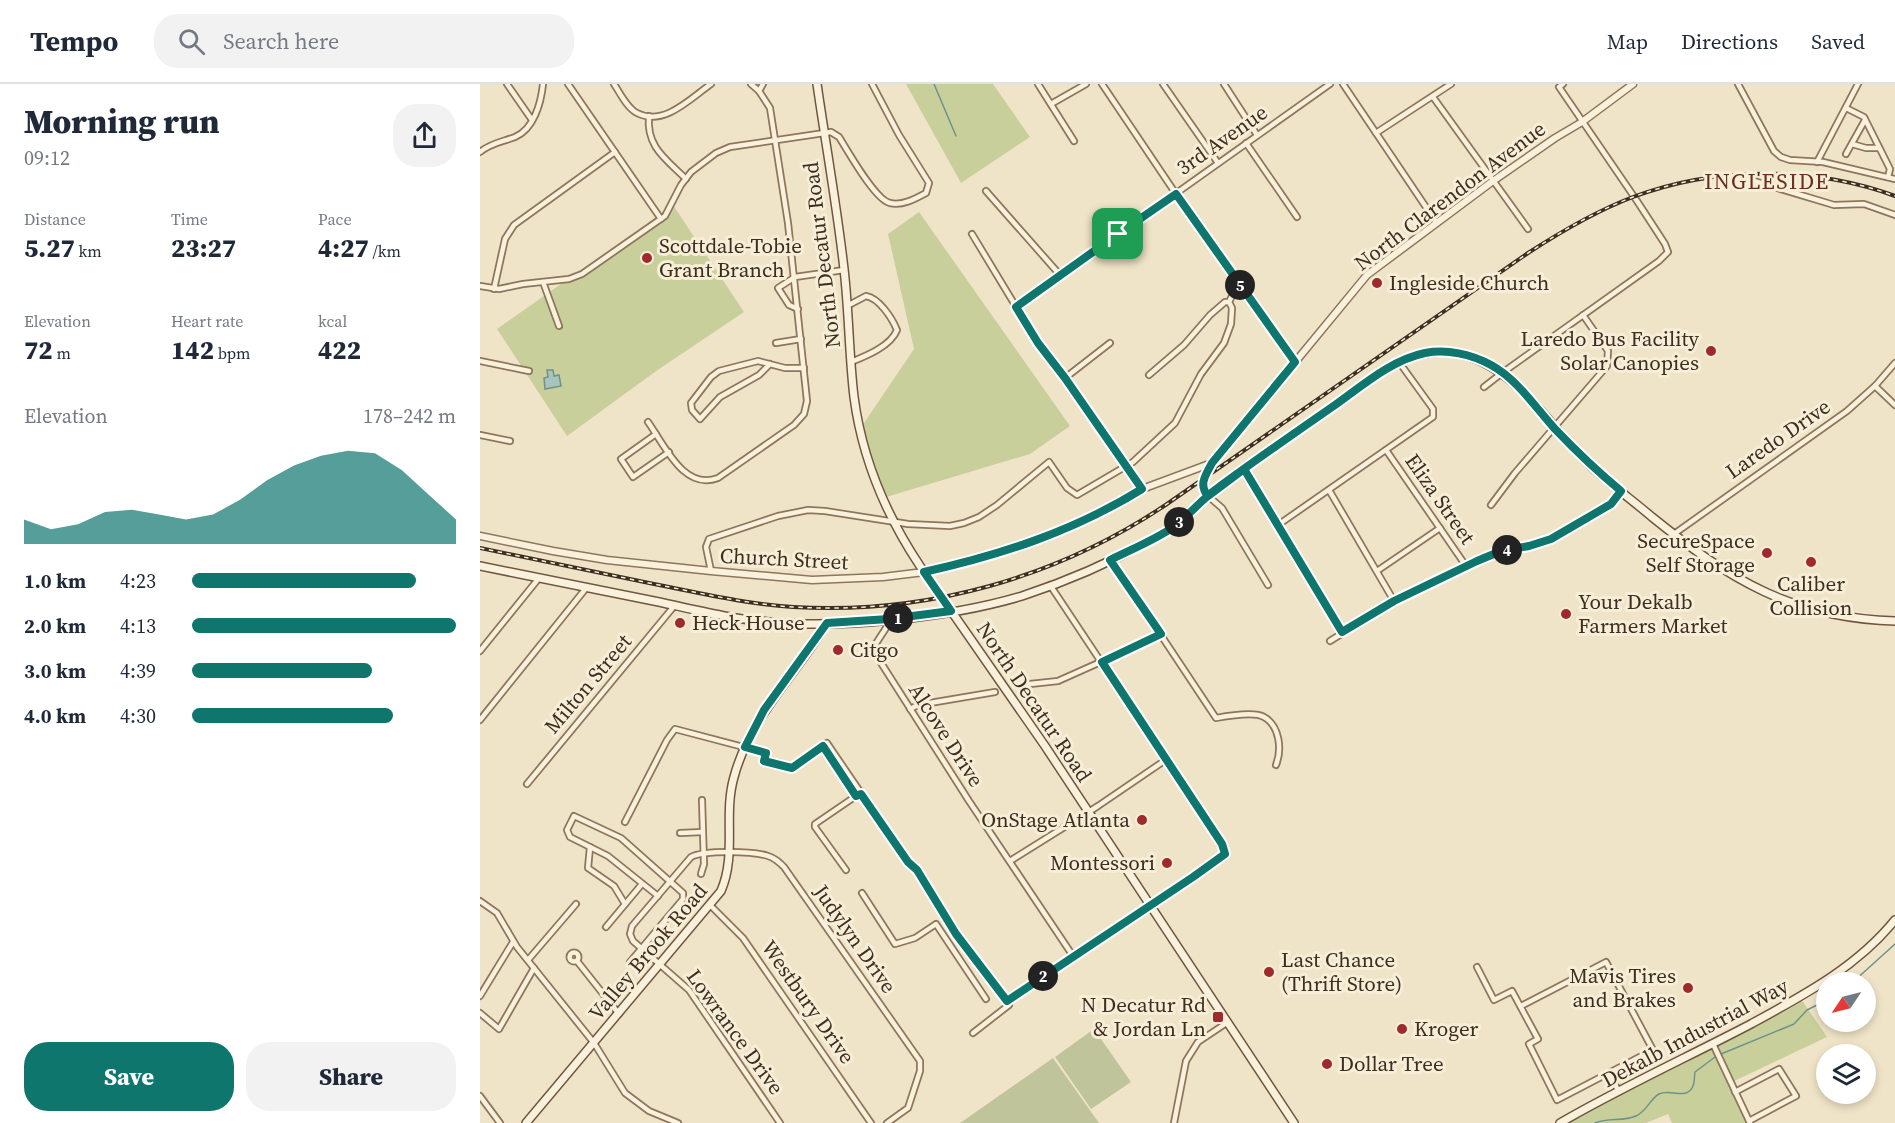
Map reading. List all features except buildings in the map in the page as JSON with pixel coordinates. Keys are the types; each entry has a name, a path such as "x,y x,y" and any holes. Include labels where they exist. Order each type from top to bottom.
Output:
{"main road":[{"name":"North Decatur Road","path":"817,84 844,270 855,398 864,445 893,521 924,572 1088,811 1294,1123"},
{"path":"480,566 764,622 827,623 889,619 951,611 1021,596 1110,560 1152,540 1174,526 1244,469 1399,362 1425,353 1448,352 1474,357 1502,373 1517,386 1592,467 1674,534 1731,575 1776,598 1802,607 1840,616 1895,621"},
{"name":"Valley Brook Road","path":"526,1123 721,891 727,878 730,853 729,796 745,747 764,710 827,623"},
{"name":"Dekalb Industrial Way","path":"1560,1123 1713,1044 1832,977 1867,950 1895,920"}],"street":[{"path":"507,84 532,120"},
{"path":"480,152 491,144 521,133 532,120 542,97 543,84"},
{"path":"568,84 661,219"},
{"path":"614,84 630,107 638,113 657,117 669,114 711,84"},
{"path":"648,422 685,474 696,480 709,481 718,478 802,417 807,401 795,277 776,140 770,108 759,91 751,84"},
{"path":"759,91 763,84"},
{"path":"480,286 494,289 569,279 582,274 661,219 668,212 686,179 703,161 730,147 824,132 836,134 886,202 894,204 913,200 926,193 929,183 899,135 872,84"},
{"path":"1038,84 1074,141"},
{"path":"1051,104 1086,84"},
{"path":"1102,84 1176,194 1295,362"},
{"path":"1162,84 1218,164"},
{"path":"1224,84 1257,135"},
{"name":"3rd Avenue","path":"1016,307 1330,84"},
{"path":"1342,84 1436,222"},
{"path":"1376,133 1451,84"},
{"name":"North Clarendon Avenue","path":"1208,496 1203,482 1212,463 1367,275 1436,222 1555,138 1582,122 1632,84"},
{"path":"1738,84 1774,151 1781,157 1817,162 1895,179"},
{"path":"1817,162 1858,84"},
{"path":"1484,387 1668,252 1667,247 1582,122 1561,85"},
{"path":"1433,97 1528,229"},
{"path":"1846,108 1864,117 1890,169 1888,177"},
{"path":"649,116 649,138 686,179"},
{"path":"1846,154 1865,120"},
{"path":"1246,143 1297,217"},
{"path":"1852,144 1866,148 1879,148"},
{"path":"494,289 505,239 514,225 615,152"},
{"path":"1754,181 1834,205 1864,204 1895,215"},
{"path":"986,190 1060,275"},
{"path":"972,234 1038,343 1142,489"},
{"path":"798,309 789,304 778,288 795,277 844,270"},
{"path":"543,282 559,326"},
{"path":"1229,302 1233,294 1242,287"},
{"path":"847,306 853,305 863,297 872,297 880,304 896,327 896,333 891,340 851,362"},
{"path":"1149,375 1184,345 1210,315 1225,302 1229,302"},
{"path":"711,571 706,548 709,539 778,516 808,510 930,526 964,523 979,517 997,505 1049,462 1067,488 1077,495 1127,466 1175,423 1202,374 1224,343 1231,324 1232,308 1229,302"},
{"path":"1491,505 1607,366 1608,351 1583,315"},
{"path":"776,343 801,339"},
{"path":"1065,378 1110,344"},
{"path":"770,364 759,375 720,397 700,419 692,410 691,403 711,377 719,371 758,360 785,368 804,368"},
{"path":"480,361 529,371"},
{"path":"1278,525 1432,417 1434,411 1399,362"},
{"name":"Laredo Drive","path":"1674,534 1830,424 1875,386 1895,363"},
{"path":"1875,386 1895,405"},
{"path":"656,434 621,459 633,477 669,452"},
{"path":"480,435 510,441"},
{"name":"Eliza Street","path":"1386,450 1466,566"},
{"name":"Church Street","path":"480,536 597,559 821,580 865,579 924,572 999,554 1037,541 1091,517 1142,489 1212,463"},
{"path":"1244,469 1342,632"},
{"path":"1329,490 1394,601"},
{"path":"1330,641 1394,601 1466,566 1501,551 1551,539 1611,504 1621,491"},
{"path":"1208,496 1222,508 1268,585"},
{"path":"1377,571 1440,528"},
{"path":"1110,560 1216,718 1254,715 1263,717 1271,724 1280,746 1280,757 1276,765"},
{"path":"480,651 539,578"},
{"path":"1007,1001 1223,857 1225,851 1167,759 1050,585"},
{"path":"480,720 587,588"},
{"name":"Milton Street","path":"527,784 675,605"},
{"name":"Alcove Drive","path":"889,619 873,650 1073,956"},
{"path":"1030,684 1058,681 1161,634"},
{"path":"910,709 918,705 995,692"},
{"path":"625,822 667,740 675,729 766,753 764,761 792,768 823,746 908,862 917,870 956,934 1010,1005 973,1034"},
{"path":"1010,861 1167,759"},
{"path":"846,870 815,824 859,795"},
{"path":"701,874 704,864 702,800"},
{"path":"630,962 683,899 683,893 621,838 574,816 567,830 570,837 608,856 658,896"},
{"path":"680,833 703,832"},
{"path":"590,847 588,868 614,886 625,904"},
{"path":"642,948 633,941 630,934 632,926 691,857 703,853"},
{"name":"Judylyn Drive","path":"703,853 768,855 776,859 784,867 920,1061 920,1071 908,1108 886,1123"},
{"path":"606,927 642,884"},
{"path":"862,893 895,944 915,938 945,915"},
{"path":"480,901 497,913 513,942 594,1043 630,1097 649,1111 678,1123"},
{"path":"528,960 576,904"},
{"name":"Westbury Drive","path":"710,905 743,938 871,1123"},
{"path":"936,924 986,999"},
{"path":"480,996 513,942"},
{"name":"Lowrance Drive","path":"642,948 689,990 780,1123"},
{"path":"578,961 619,1014"},
{"path":"1477,967 1494,999 1512,990 1538,1039 1528,1044 1557,1100 1653,1050 1606,962 1521,1006"},
{"path":"480,1013 499,1029 534,968"},
{"path":"1174,1123 1187,1058 1198,1042 1228,1022"},
{"path":"1713,1044 1735,1092 1750,1122 1796,1096 1779,1069 1735,1092"},
{"path":"1610,1072 1619,1092"},
{"path":"480,1096 500,1123"}],"green space":[{"path":"906,84 993,84 1030,137 961,183"},
{"path":"673,205 744,312 659,369 567,436 497,329"},
{"path":"919,212 1070,426 1030,454 883,498 868,454 862,426 914,349 888,234"},
{"path":"1799,996 1816,1021 1816,1032 1824,1032 1827,1037 1728,1084 1747,1123 1672,1123 1668,1114 1646,1123 1555,1123 1690,1055"},
{"path":"1094,1029 1131,1082 1091,1109 1055,1057"},
{"path":"1053,1058 1099,1123 960,1123 963,1121"}],"water":[{"path":"547,370 553,370 554,376 559,375 561,386 545,389 544,378 548,377"}],"waterway":[{"path":"934,84 956,136"},
{"path":"1864,972 1895,944"},
{"path":"1721,1054 1794,1024 1807,1010 1816,1006"},
{"path":"1595,1123 1636,1116 1659,1094 1687,1093 1693,1086 1695,1072 1715,1057"}],"railway":[{"path":"480,548 723,598 793,607 843,608 892,605 989,586 1035,571 1125,530 1167,504 1528,253 1579,222 1619,203 1664,187 1697,180 1730,175 1764,174 1831,179 1895,196"}],"place":[{"name":"Scottdale-Tobie Grant Branch","path":"647,258"},
{"name":"Ingleside Church","path":"1377,283"},
{"name":"Laredo Bus Facility Solar Canopies","path":"1711,351"},
{"name":"SecureSpace Self Storage","path":"1767,553"},
{"name":"Caliber Collision","path":"1811,562"},
{"name":"Your Dekalb Farmers Market","path":"1566,614"},
{"name":"Heck House","path":"680,623"},
{"name":"Citgo","path":"838,650"},
{"name":"OnStage Atlanta","path":"1142,820"},
{"name":"Montessori","path":"1167,863"},
{"name":"Last Chance (Thrift Store)","path":"1269,972"},
{"name":"Mavis Tires and Brakes","path":"1688,988"},
{"name":"N Decatur Rd & Jordan Ln","path":"1218,1017"},
{"name":"Kroger","path":"1402,1029"},
{"name":"Dollar Tree","path":"1327,1064"}],"district":[{"name":"INGLESIDE","path":"1767,181"}],"route":[{"path":"1118,234 1016,307 1038,343 1142,489 1091,517 1037,541 1007,552 924,572 951,611 889,619 827,623 764,710 745,747 766,753 764,761 792,768 823,746 856,796 861,794 908,862 917,870 956,934 1007,1001 1225,854 1222,844 1102,662 1161,634 1110,560 1152,540 1174,526 1217,488 1244,469 1307,425 1371,380 1389,368 1425,353 1448,352 1465,355 1495,367 1517,386 1592,467 1621,491 1611,504 1551,539 1501,551 1477,561 1394,601 1342,632 1244,469 1208,496 1204,492 1203,487 1212,463 1295,362 1176,194 1118,234"}]}
